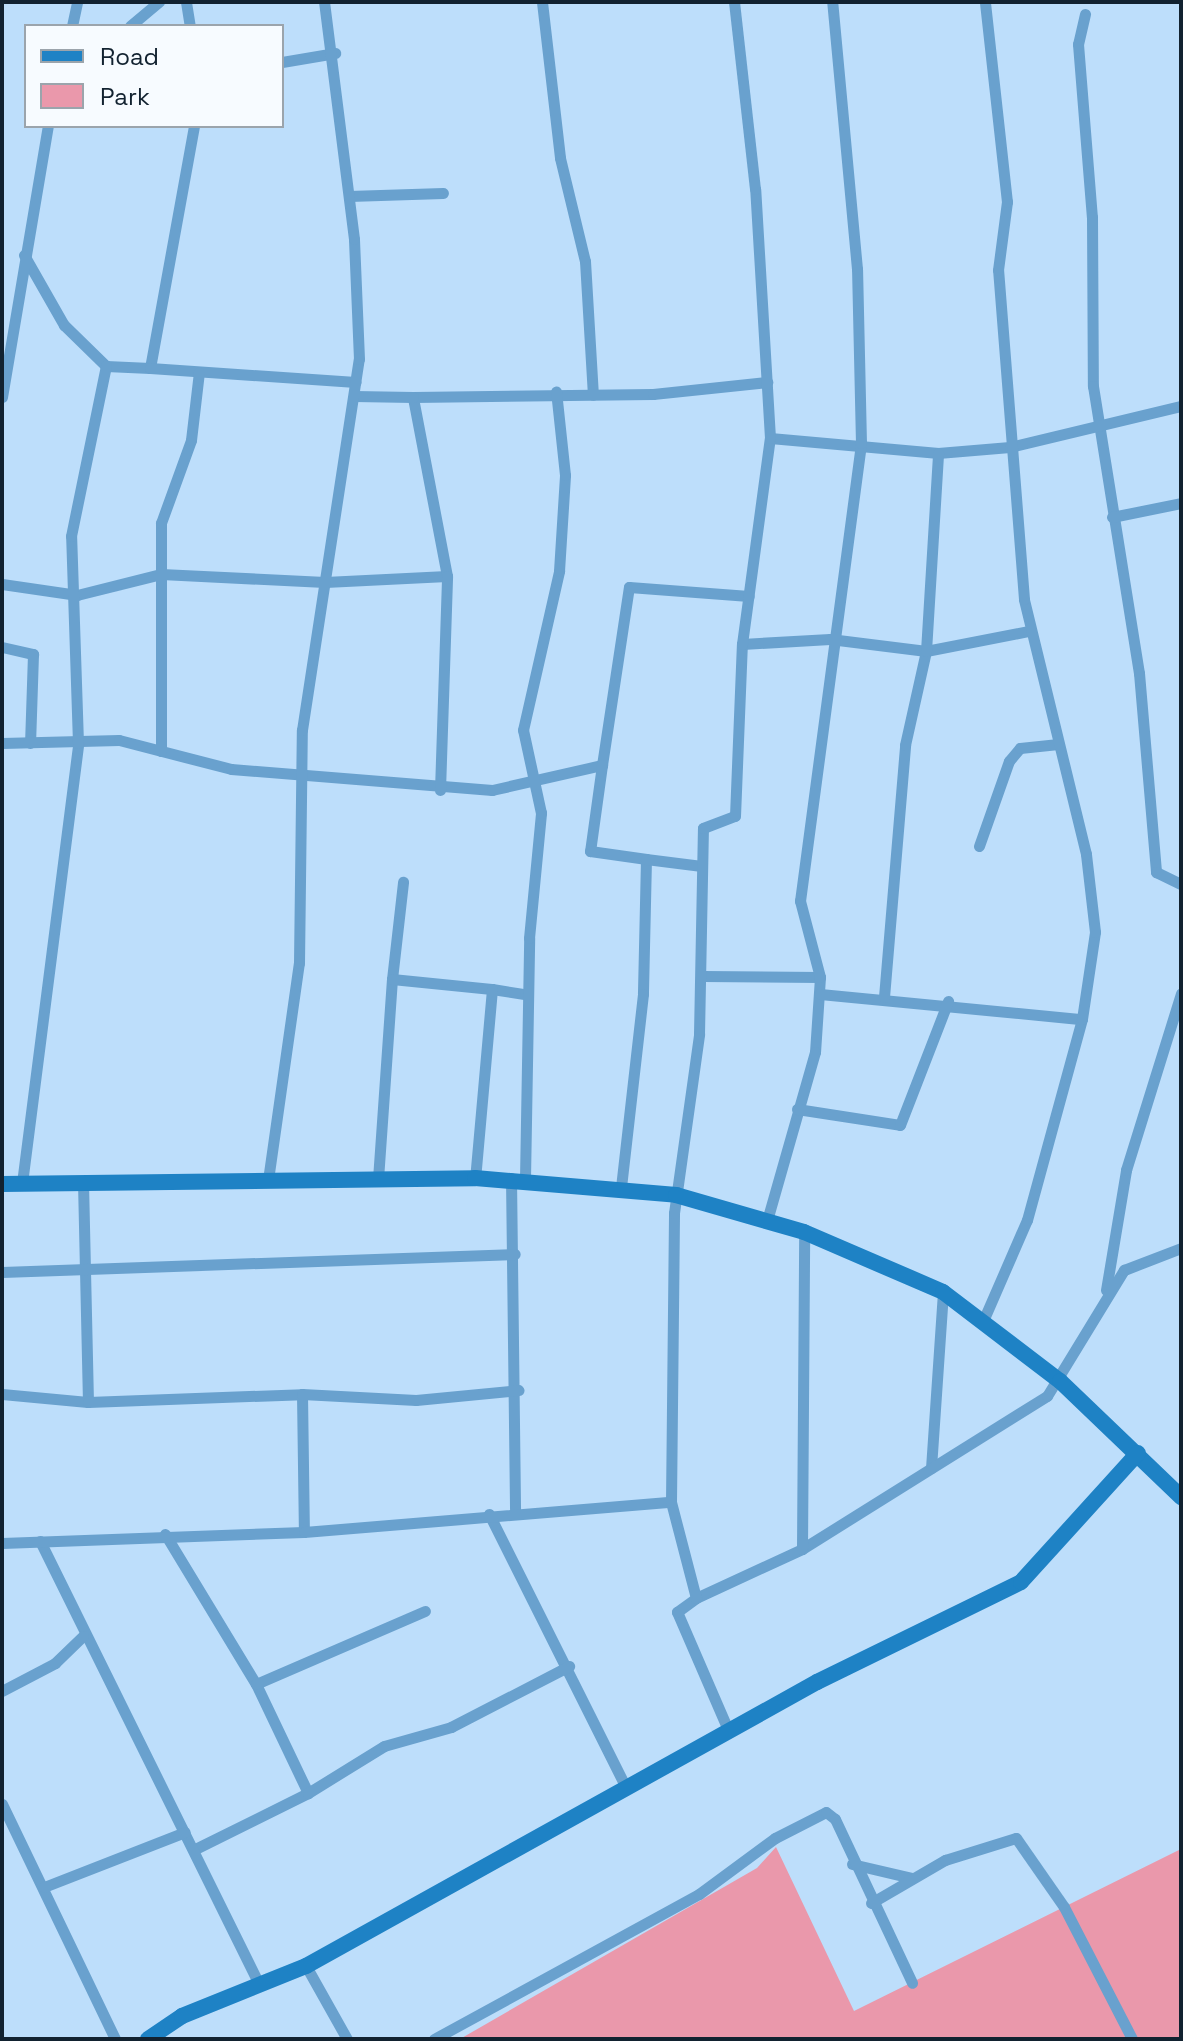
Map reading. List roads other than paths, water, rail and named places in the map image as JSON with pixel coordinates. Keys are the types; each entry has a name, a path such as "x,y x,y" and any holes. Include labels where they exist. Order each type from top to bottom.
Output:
{"main road":[{"path":"2,1184 475,1178 621,1186 676,1195 804,1232 943,1292 1060,1381 1181,1497"},
{"path":"148,2039 258,1983 306,1966 626,1787 1021,1582 1138,1453"}],"street":[{"path":"72,24 77,2"},
{"path":"132,24 159,2"},
{"path":"186,2 190,24"},
{"path":"268,1180 299,963 302,776 335,478 356,382 349,196 335,53 324,2"},
{"path":"542,2 560,158 585,261 593,395"},
{"path":"696,1598 671,1502 676,1195 703,976 703,823 735,816 742,644 770,438 734,2"},
{"path":"767,1220 815,1052 820,977 800,901 830,639 861,443 857,269 832,2"},
{"path":"983,1321 1027,1220 1082,1019 1095,904 1029,631 1010,447 998,270 1007,202 985,2"},
{"path":"1085,14 1078,44 1098,421 1139,673 1156,872 1181,884"},
{"path":"284,62 335,53"},
{"path":"2,397 48,128"},
{"path":"150,368 194,128"},
{"path":"349,196 443,193"},
{"path":"24,255 64,325 106,366 356,382"},
{"path":"22,1183 78,743 75,497 106,366"},
{"path":"161,751 161,516 191,440 199,372"},
{"path":"354,396 413,397 556,391 593,395 767,382"},
{"path":"515,1509 519,1390 515,1254 541,813 529,778 524,709 559,571 563,526 556,391"},
{"path":"413,397 447,576 440,790"},
{"path":"770,438 861,443 938,453 1010,447 1098,421 1181,406"},
{"path":"884,997 905,745 926,651 938,453"},
{"path":"1112,517 1181,503"},
{"path":"2,584 77,595 161,574 325,582 447,576"},
{"path":"702,866 590,851 629,587 749,596"},
{"path":"742,644 830,639 926,651 1029,631"},
{"path":"2,647 33,654 30,743"},
{"path":"2,743 119,740 231,769 302,776 377,777 440,790 492,790 529,778 602,765"},
{"path":"979,846 1009,761 1020,748 1056,744"},
{"path":"621,1186 643,994 646,859"},
{"path":"378,1179 392,979 403,882"},
{"path":"703,976 820,977"},
{"path":"392,979 528,995"},
{"path":"475,1178 492,989"},
{"path":"1106,1295 1126,1170 1181,993"},
{"path":"820,994 948,1001 1082,1019"},
{"path":"797,1109 900,1125 948,1001"},
{"path":"83,1182 88,1402"},
{"path":"802,1549 804,1232"},
{"path":"729,1732 677,1612 696,1598 802,1549 931,1468 1006,1427 1060,1381 1106,1295 1133,1264 1181,1248"},
{"path":"2,1272 85,1273 276,1258 515,1254"},
{"path":"931,1468 943,1292"},
{"path":"2,1394 88,1402 302,1394 416,1400 519,1390"},
{"path":"302,1394 304,1532"},
{"path":"2,1543 165,1534 304,1532 515,1509 671,1502"},
{"path":"489,1514 569,1666 626,1787"},
{"path":"165,1534 256,1684 308,1793"},
{"path":"40,1541 83,1636 195,1849 258,1983"},
{"path":"256,1684 425,1611"},
{"path":"2,1691 55,1663 83,1636"},
{"path":"195,1849 308,1793 384,1746 451,1727 569,1666"},
{"path":"2,1804 44,1887 48,1913 115,2039"},
{"path":"434,2039 699,1894 805,1821 826,1812 835,1819 852,1864 912,1983"},
{"path":"44,1887 185,1832"},
{"path":"871,1903 912,1878 1016,1838 1064,1907 1132,2039"},
{"path":"852,1864 912,1878"},
{"path":"306,1966 347,2039"}]}
